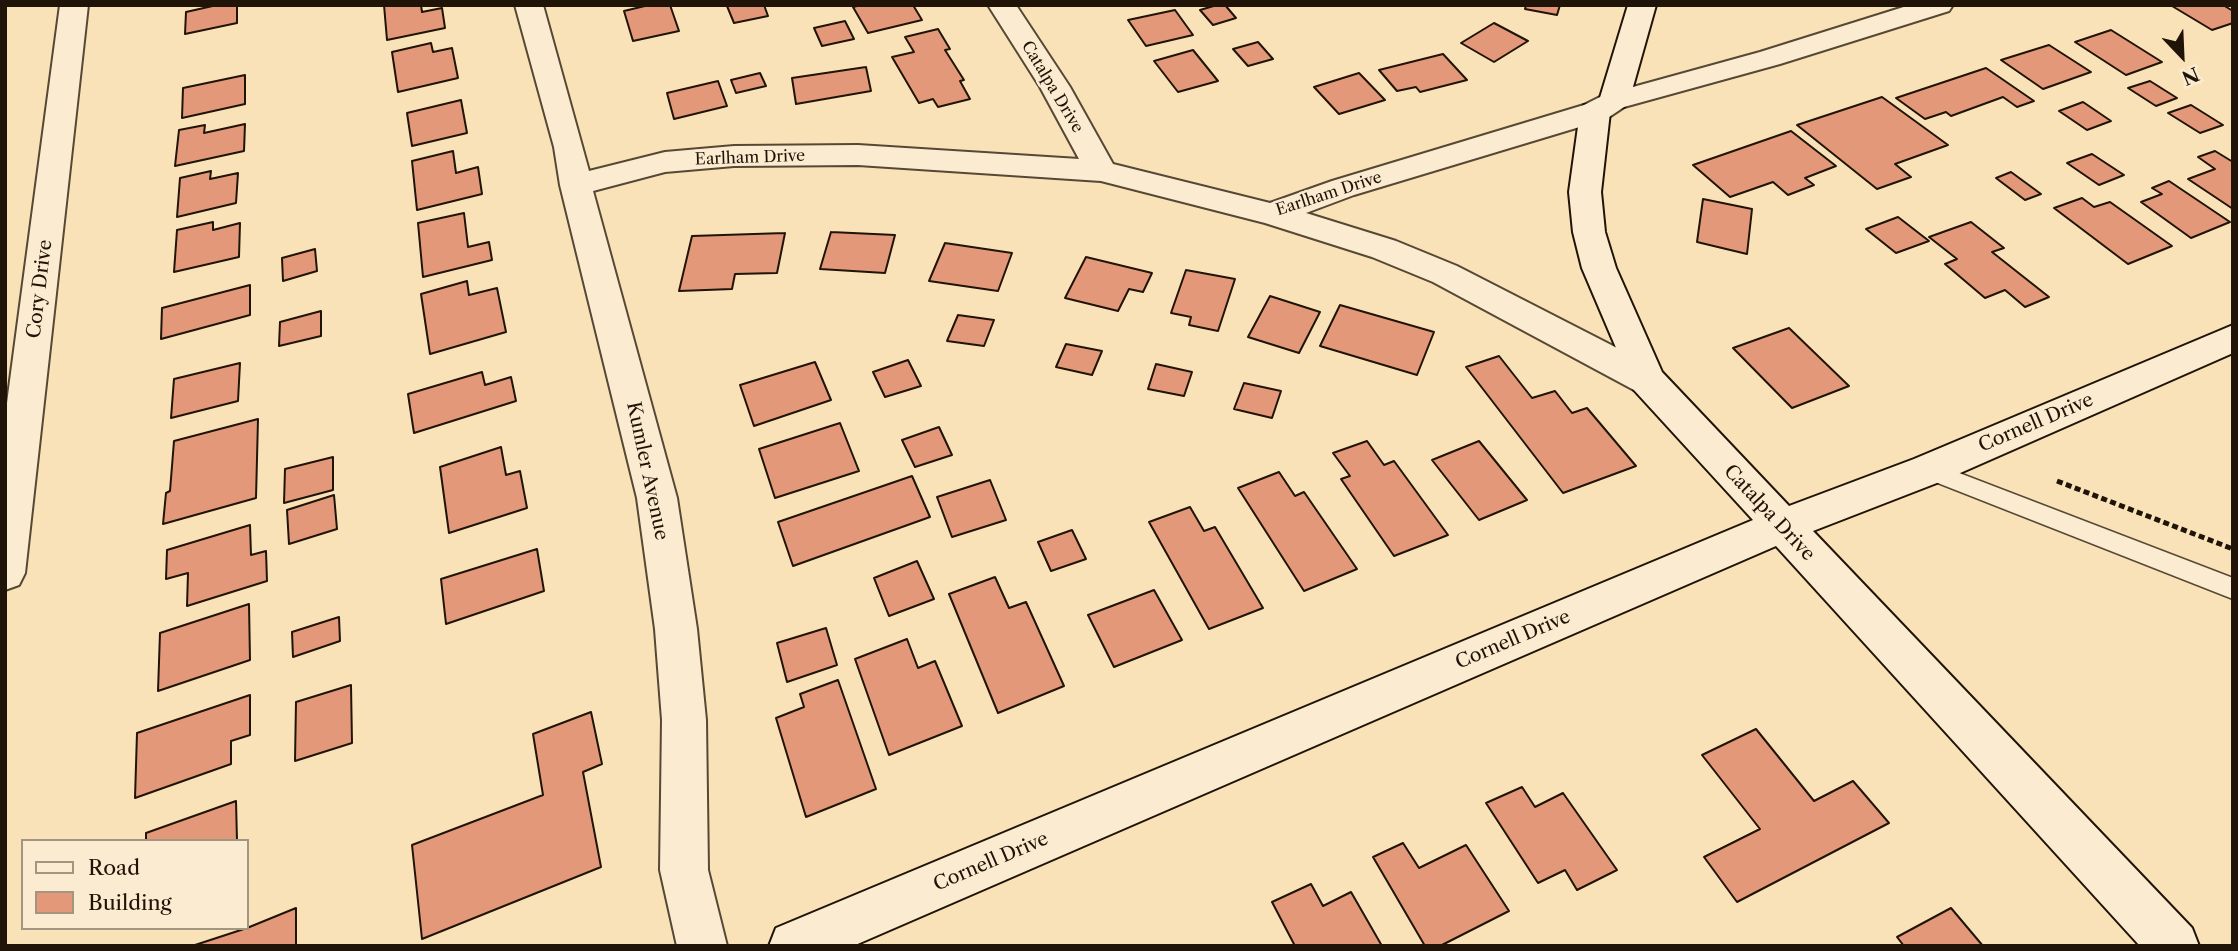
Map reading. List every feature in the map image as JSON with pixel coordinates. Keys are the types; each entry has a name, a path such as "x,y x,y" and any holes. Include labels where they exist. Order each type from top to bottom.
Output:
{"street":[{"name":"Cory Drive","path":"5,573 74,5"},
{"name":"Kumler Avenue","path":"529,5 569,148 576,185 657,498 676,629 684,720 684,870 702,946"},
{"name":"Catalpa Drive","path":"1002,5 1055,87 1101,171"},
{"path":"1642,5 1604,107 1585,192 1589,232 1599,268 1647,380"},
{"name":"Earlham Drive","path":"576,185 665,163 734,156 858,155 1101,171 1272,214 1343,188 1939,5"},
{"name":"Catalpa Drive","path":"1272,214 1384,249 1446,274 1647,380 2174,946"},
{"name":"Cornell Drive","path":"794,946 1781,526 1928,470 2233,338"}],"lane":[{"path":"1928,470 2233,589"}],"path":[{"path":"2057,481 2233,549"}],"building":[{"path":"217,5 237,5 237,23 185,34 186,12"},
{"path":"384,5 421,5 422,12 442,8 445,28 387,40"},
{"path":"649,5 670,5 679,31 633,41 624,11"},
{"path":"764,5 768,16 734,23 727,6"},
{"path":"913,5 922,20 868,33 853,7"},
{"path":"1225,5 1236,18 1213,25 1200,10"},
{"path":"1526,5 1560,5 1557,15 1525,9"},
{"path":"2223,5 2233,11 2233,23 2212,30 2172,6"},
{"path":"1175,10 1193,35 1146,46 1128,20"},
{"path":"845,21 854,39 822,46 814,28"},
{"path":"1494,23 1528,41 1494,62 1461,43"},
{"path":"938,29 950,49 945,50 964,80 960,81 970,99 938,107 933,99 919,103 892,57 914,52 905,37"},
{"path":"2111,30 2162,62 2126,75 2075,42"},
{"path":"1258,42 1273,59 1248,66 1233,49"},
{"path":"431,43 433,52 452,48 458,78 398,92 392,52"},
{"path":"2049,45 2091,72 2043,89 2001,60"},
{"path":"1193,50 1218,81 1178,92 1154,61"},
{"path":"1443,54 1467,80 1420,92 1416,87 1397,91 1379,70"},
{"path":"866,67 871,91 796,104 792,78"},
{"path":"1986,68 2034,101 2017,107 2003,97 1951,116 1946,112 1925,119 1896,98"},
{"path":"760,73 766,86 736,93 731,80"},
{"path":"1359,73 1385,100 1339,114 1314,87"},
{"path":"245,75 245,104 182,118 183,88"},
{"path":"718,81 727,106 674,119 667,93"},
{"path":"2150,81 2177,98 2156,106 2128,88"},
{"path":"1882,97 1948,145 1895,164 1911,177 1877,189 1797,125"},
{"path":"461,100 467,133 412,146 407,113"},
{"path":"2083,102 2111,121 2087,130 2059,111"},
{"path":"2191,105 2223,125 2200,133 2168,113"},
{"path":"245,124 244,151 175,166 179,130 205,125 204,133"},
{"path":"1791,131 1836,166 1805,178 1814,185 1788,195 1773,182 1730,197 1693,165"},
{"path":"453,151 456,173 478,167 482,194 417,210 412,161"},
{"path":"2215,151 2233,162 2233,209 2188,179 2215,169 2198,157"},
{"path":"2092,154 2124,175 2099,185 2067,163"},
{"path":"211,171 210,179 238,173 236,203 177,217 180,178"},
{"path":"2011,172 2041,194 2025,200 1996,178"},
{"path":"2169,181 2230,222 2191,238 2141,202 2162,194 2152,188"},
{"path":"2082,198 2094,207 2110,202 2172,246 2128,264 2054,208"},
{"path":"1703,199 1752,209 1747,254 1697,242"},
{"path":"464,213 468,247 489,242 492,260 423,277 418,223"},
{"path":"1898,217 1929,241 1896,253 1866,229"},
{"path":"213,222 213,230 240,223 239,257 174,272 177,230"},
{"path":"1971,222 2004,248 1992,252 2049,297 2025,307 2005,290 1985,298 1945,264 1957,259 1929,237"},
{"path":"831,232 895,235 885,273 820,269"},
{"path":"785,233 777,273 735,274 732,289 679,291 692,236"},
{"path":"945,243 1012,253 998,291 929,281"},
{"path":"315,249 317,271 283,281 282,258"},
{"path":"1086,257 1152,273 1143,292 1129,289 1118,311 1065,298"},
{"path":"1186,270 1235,279 1218,331 1189,325 1191,317 1171,313"},
{"path":"467,281 469,295 497,288 506,332 430,354 421,294"},
{"path":"250,285 250,315 161,339 162,308"},
{"path":"1270,296 1320,312 1299,353 1248,337"},
{"path":"1340,305 1434,332 1417,375 1320,346"},
{"path":"321,311 321,336 279,346 280,322"},
{"path":"958,315 994,320 984,346 947,341"},
{"path":"1789,328 1849,386 1792,408 1733,348"},
{"path":"1066,344 1102,351 1092,375 1056,367"},
{"path":"1499,356 1532,398 1555,391 1572,413 1587,408 1636,466 1563,493 1466,367"},
{"path":"908,360 921,386 885,397 873,372"},
{"path":"815,362 831,400 754,426 740,385"},
{"path":"240,363 238,401 171,418 174,379"},
{"path":"1156,364 1192,372 1184,396 1148,389"},
{"path":"482,372 485,385 511,377 516,401 414,433 408,394"},
{"path":"1244,383 1281,391 1272,418 1234,409"},
{"path":"258,419 256,498 163,524 166,493 170,491 174,441"},
{"path":"840,423 859,471 775,498 759,449"},
{"path":"939,427 952,455 915,467 902,440"},
{"path":"1367,441 1384,465 1394,461 1448,535 1394,556 1341,479 1350,476 1333,453"},
{"path":"1479,441 1527,500 1479,520 1432,460"},
{"path":"501,447 506,475 520,471 527,508 449,533 440,467"},
{"path":"333,457 333,490 284,503 285,469"},
{"path":"1279,472 1295,496 1304,492 1357,569 1304,591 1238,488"},
{"path":"912,476 930,517 793,566 778,522"},
{"path":"990,480 1006,520 952,537 937,497"},
{"path":"334,495 337,529 289,544 287,510"},
{"path":"1190,507 1204,531 1215,527 1263,608 1209,629 1149,522"},
{"path":"250,525 251,555 266,551 267,581 187,606 188,573 166,579 167,550"},
{"path":"1072,530 1086,559 1051,571 1038,542"},
{"path":"537,549 544,591 446,624 441,579"},
{"path":"917,561 934,599 889,616 874,578"},
{"path":"995,577 1009,608 1026,602 1064,686 998,713 949,594"},
{"path":"1154,590 1182,640 1114,667 1088,615"},
{"path":"249,604 250,660 158,691 160,633"},
{"path":"339,617 340,641 293,657 292,632"},
{"path":"826,628 837,665 787,682 777,643"},
{"path":"907,639 918,668 935,661 962,726 889,755 855,659"},
{"path":"838,680 876,789 806,817 776,718 804,707 800,694"},
{"path":"351,685 352,743 295,761 296,702"},
{"path":"250,695 250,735 231,741 231,764 135,798 137,733"},
{"path":"591,712 602,764 583,772 601,867 422,939 412,845 543,795 533,734"},
{"path":"1756,729 1814,801 1853,781 1889,823 1737,902 1704,857 1760,829 1702,755"},
{"path":"1522,787 1535,807 1563,793 1617,870 1577,890 1565,870 1538,883 1486,803"},
{"path":"236,801 237,839 146,839 146,833"},
{"path":"1403,843 1419,868 1466,845 1509,911 1440,946 1425,946 1373,857"},
{"path":"1311,884 1323,906 1351,892 1382,946 1295,946 1272,902"},
{"path":"296,908 296,946 192,946 248,930 248,928"},
{"path":"1951,908 1983,946 1904,946 1897,937"}]}
